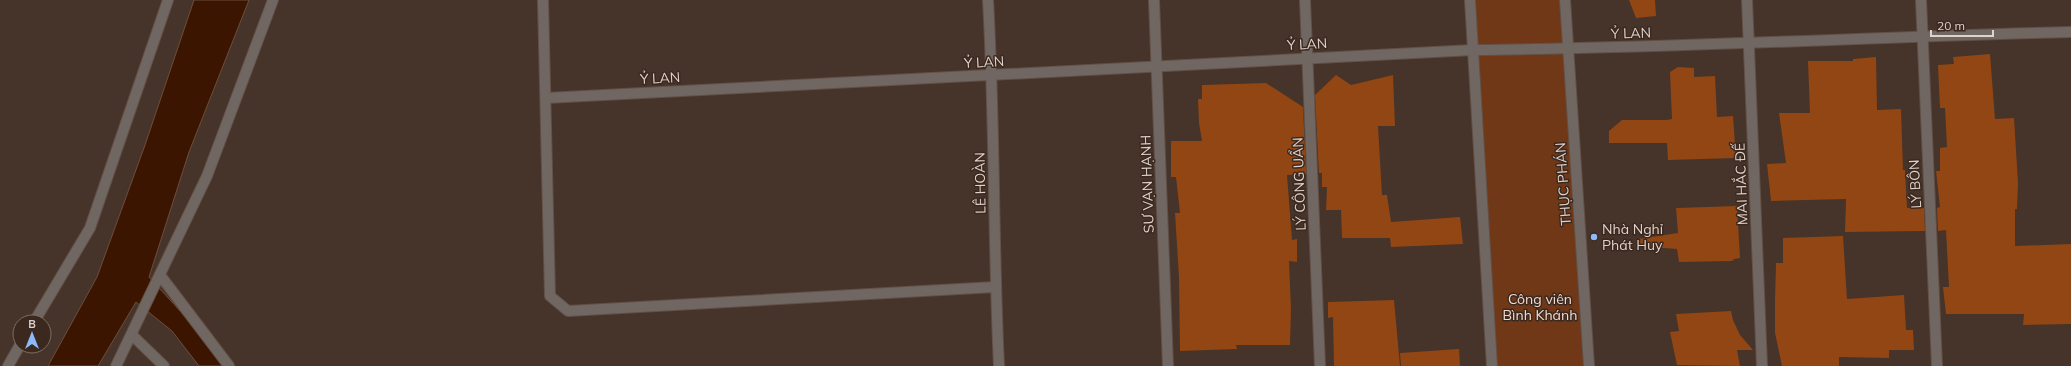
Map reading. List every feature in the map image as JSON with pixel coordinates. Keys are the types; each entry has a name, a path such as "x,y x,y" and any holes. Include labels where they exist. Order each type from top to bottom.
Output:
{"street":[{"path":"39,314 90,228 168,0"},
{"path":"116,366 207,176 273,0"},
{"path":"544,0 550,296 568,311 995,287"},
{"name":"LÊ HOÀN","path":"988,0 992,76 995,287 999,366"},
{"name":"SƯ VẠN HẠNH","path":"1154,0 1168,366"},
{"name":"LÝ CÔNG UẨN","path":"1305,0 1320,366"},
{"path":"1470,0 1492,366"},
{"name":"THỤC PHÁN","path":"1566,0 1589,366"},
{"name":"MAI HẮC ĐẾ","path":"1747,0 1762,366"},
{"name":"LÝ BÔN","path":"1921,0 1937,366"},
{"name":"Ỷ LAN","path":"546,98 992,76 1156,65 1473,50 1568,49 2071,32"},
{"path":"158,278 229,366"},
{"path":"132,335 164,366"},
{"path":"8,366 15,354"}],"green space":[{"name":"Công viên Bình Khánh","path":"1470,0 1568,0 1594,366 1492,366"}],"shaded area":[{"path":"194,0 249,0 189,152 149,277 182,313 226,366 199,366 172,331 136,302 98,366 48,366 97,277 145,145"}],"building":[{"path":"1629,0 1655,0 1656,16 1636,18"},
{"path":"1990,54 1995,119 2014,118 2018,183 2017,209 2015,209 2015,246 2071,244 2071,324 2023,325 2024,314 1946,314 1943,287 1949,287 1946,230 1938,231 1937,208 1940,207 1936,171 1940,171 1940,148 1947,147 1945,108 1940,108 1938,65 1954,64 1953,57"},
{"path":"1876,57 1877,110 1901,109 1903,170 1905,170 1907,208 1924,208 1925,231 1845,232 1846,199 1771,201 1767,164 1786,163 1779,113 1810,113 1808,61 1853,61 1853,59"},
{"path":"1678,67 1694,68 1694,77 1715,76 1717,117 1733,116 1736,158 1668,160 1667,143 1609,143 1609,131 1622,120 1672,119 1670,72"},
{"path":"1336,75 1351,85 1393,75 1395,126 1378,126 1382,195 1387,195 1391,222 1460,217 1463,244 1391,247 1390,238 1342,238 1341,210 1326,210 1327,187 1322,187 1322,173 1319,173 1315,95"},
{"path":"1266,83 1303,107 1306,174 1287,175 1292,240 1297,239 1297,262 1289,261 1291,309 1290,345 1236,345 1237,349 1180,351 1179,277 1175,213 1180,213 1176,177 1171,177 1171,141 1202,141 1199,123 1198,99 1202,99 1202,85"},
{"path":"1737,206 1740,258 1732,261 1679,262 1677,249 1639,246 1638,239 1678,233 1676,208"},
{"path":"1843,236 1847,299 1904,295 1906,330 1913,330 1914,350 1889,350 1889,358 1839,357 1839,366 1782,366 1775,333 1775,300 1776,263 1783,263 1783,238"},
{"path":"1394,300 1400,366 1334,366 1333,317 1328,318 1328,302"},
{"path":"1731,311 1733,320 1740,335 1753,350 1737,350 1740,366 1677,365 1670,332 1679,331 1676,314"},
{"path":"1459,349 1460,366 1401,366 1400,353"}],"place":[{"name":"Nhà Nghỉ Phát Huy","path":"1594,237"}]}
